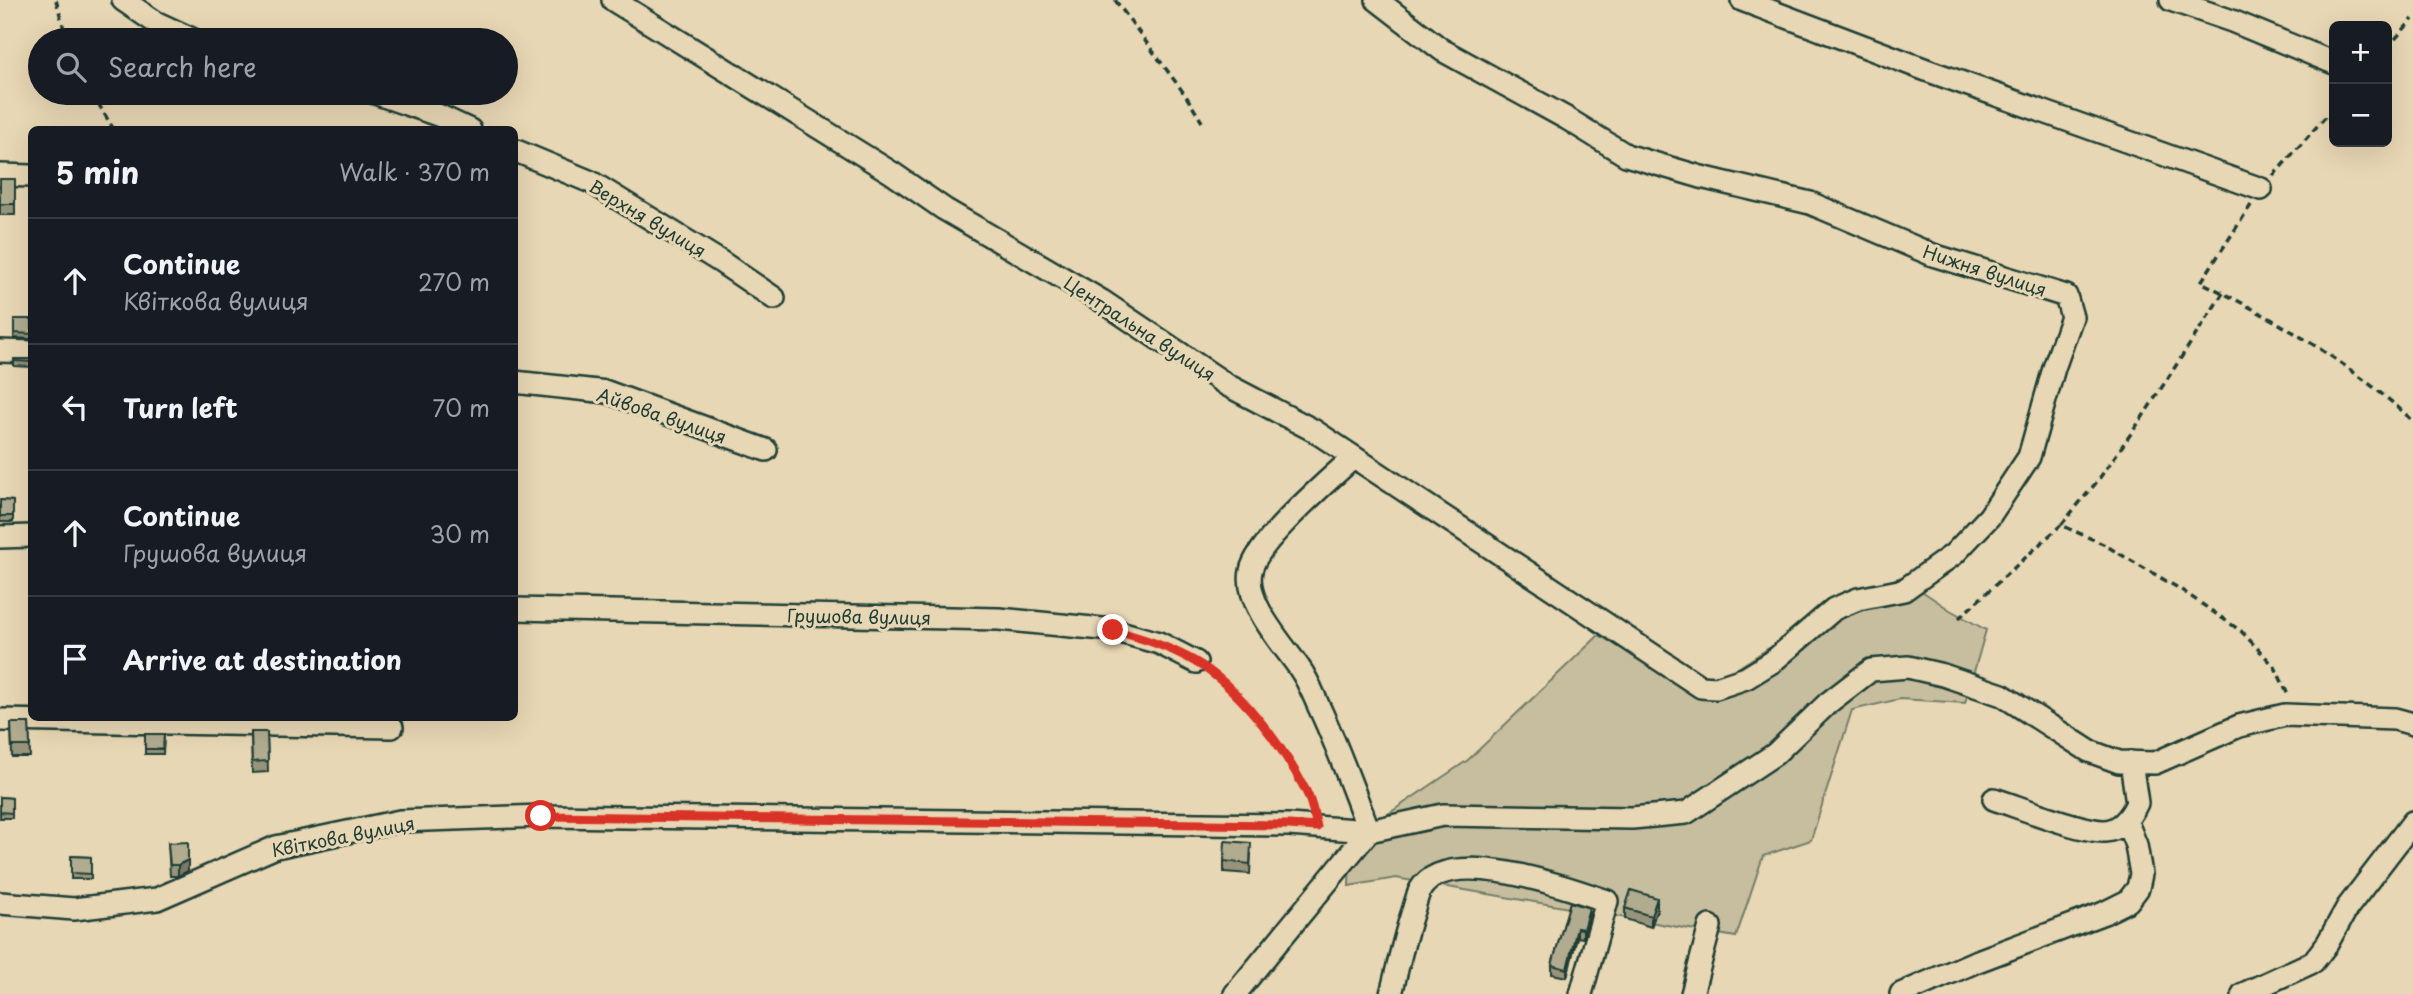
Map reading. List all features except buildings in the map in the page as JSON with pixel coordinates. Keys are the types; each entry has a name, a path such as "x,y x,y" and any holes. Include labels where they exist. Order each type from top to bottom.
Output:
{"street":[{"path":"123,0 168,28"},
{"name":"Центральна вулиця","path":"612,0 870,159 944,209 1102,301 1227,385 1313,430 1664,661"},
{"name":"Нижня вулиця","path":"1377,0 1442,50 1566,118 1626,155 1701,177 1810,203 1933,255 2066,296 2072,317 2029,457 1989,517 1954,555 1904,590 1858,600 1834,609 1772,662 1736,681 1716,688 1700,687 1664,661"},
{"path":"1742,0 1929,71 2261,189"},
{"path":"2171,0 2232,21 2329,61"},
{"path":"409,105 461,126"},
{"name":"Верхня вулиця","path":"518,152 591,182 774,298"},
{"path":"0,176 28,176"},
{"path":"0,351 28,352"},
{"name":"Айвова вулиця","path":"518,382 607,392 766,450"},
{"path":"1235,994 1370,831 1308,683 1256,604 1250,585 1251,570 1257,556 1292,515 1354,457"},
{"path":"0,537 28,537"},
{"name":"Грушова вулиця","path":"518,609 999,619 1113,630 1159,643 1196,662"},
{"name":"Квіткова вулиця","path":"0,903 74,909 157,899 275,846 400,821 541,816 1289,825 1370,831 1443,815 1632,818 1686,813 1775,754 1828,703 1871,670 1908,667 2002,695 2089,751 2119,762 2155,763 2239,726 2285,716 2395,719 2413,724"},
{"path":"0,720 28,720"},
{"path":"56,721 392,727"},
{"path":"1994,799 2106,831 2121,825 2137,803 2131,762"},
{"path":"1901,994 1975,962 2104,914 2128,901 2138,888 2141,874 2136,845 2126,820"},
{"path":"2243,994 2313,962 2327,944 2347,908 2413,822"},
{"path":"1391,994 1406,932 1420,890 1437,873 1481,868 1558,884 1607,901 1581,994"},
{"path":"1692,994 1710,926"}],"path":[{"path":"56,0 64,28"},
{"path":"1115,0 1202,122"},
{"path":"2392,42 2413,19"},
{"path":"99,105 112,126"},
{"path":"2201,282 2301,337 2385,395 2413,421"},
{"path":"1959,618 2061,525 2096,483 2148,411 2223,293"},
{"path":"2061,525 2103,544 2180,589 2241,631 2275,667 2297,716"},
{"path":"1196,662 1240,697 1279,747 1307,793 1317,827"}],"shaded area":[{"path":"1901,577 1986,630 1965,703 1900,699 1852,710 1811,840 1763,856 1736,937 1396,878 1349,886 1351,826 1379,820 1468,760 1599,635 1685,687 1730,673 1833,601"}],"route":[{"path":"541,816 1317,827 1307,793 1279,747 1240,697 1196,662 1159,643 1113,630"}]}
